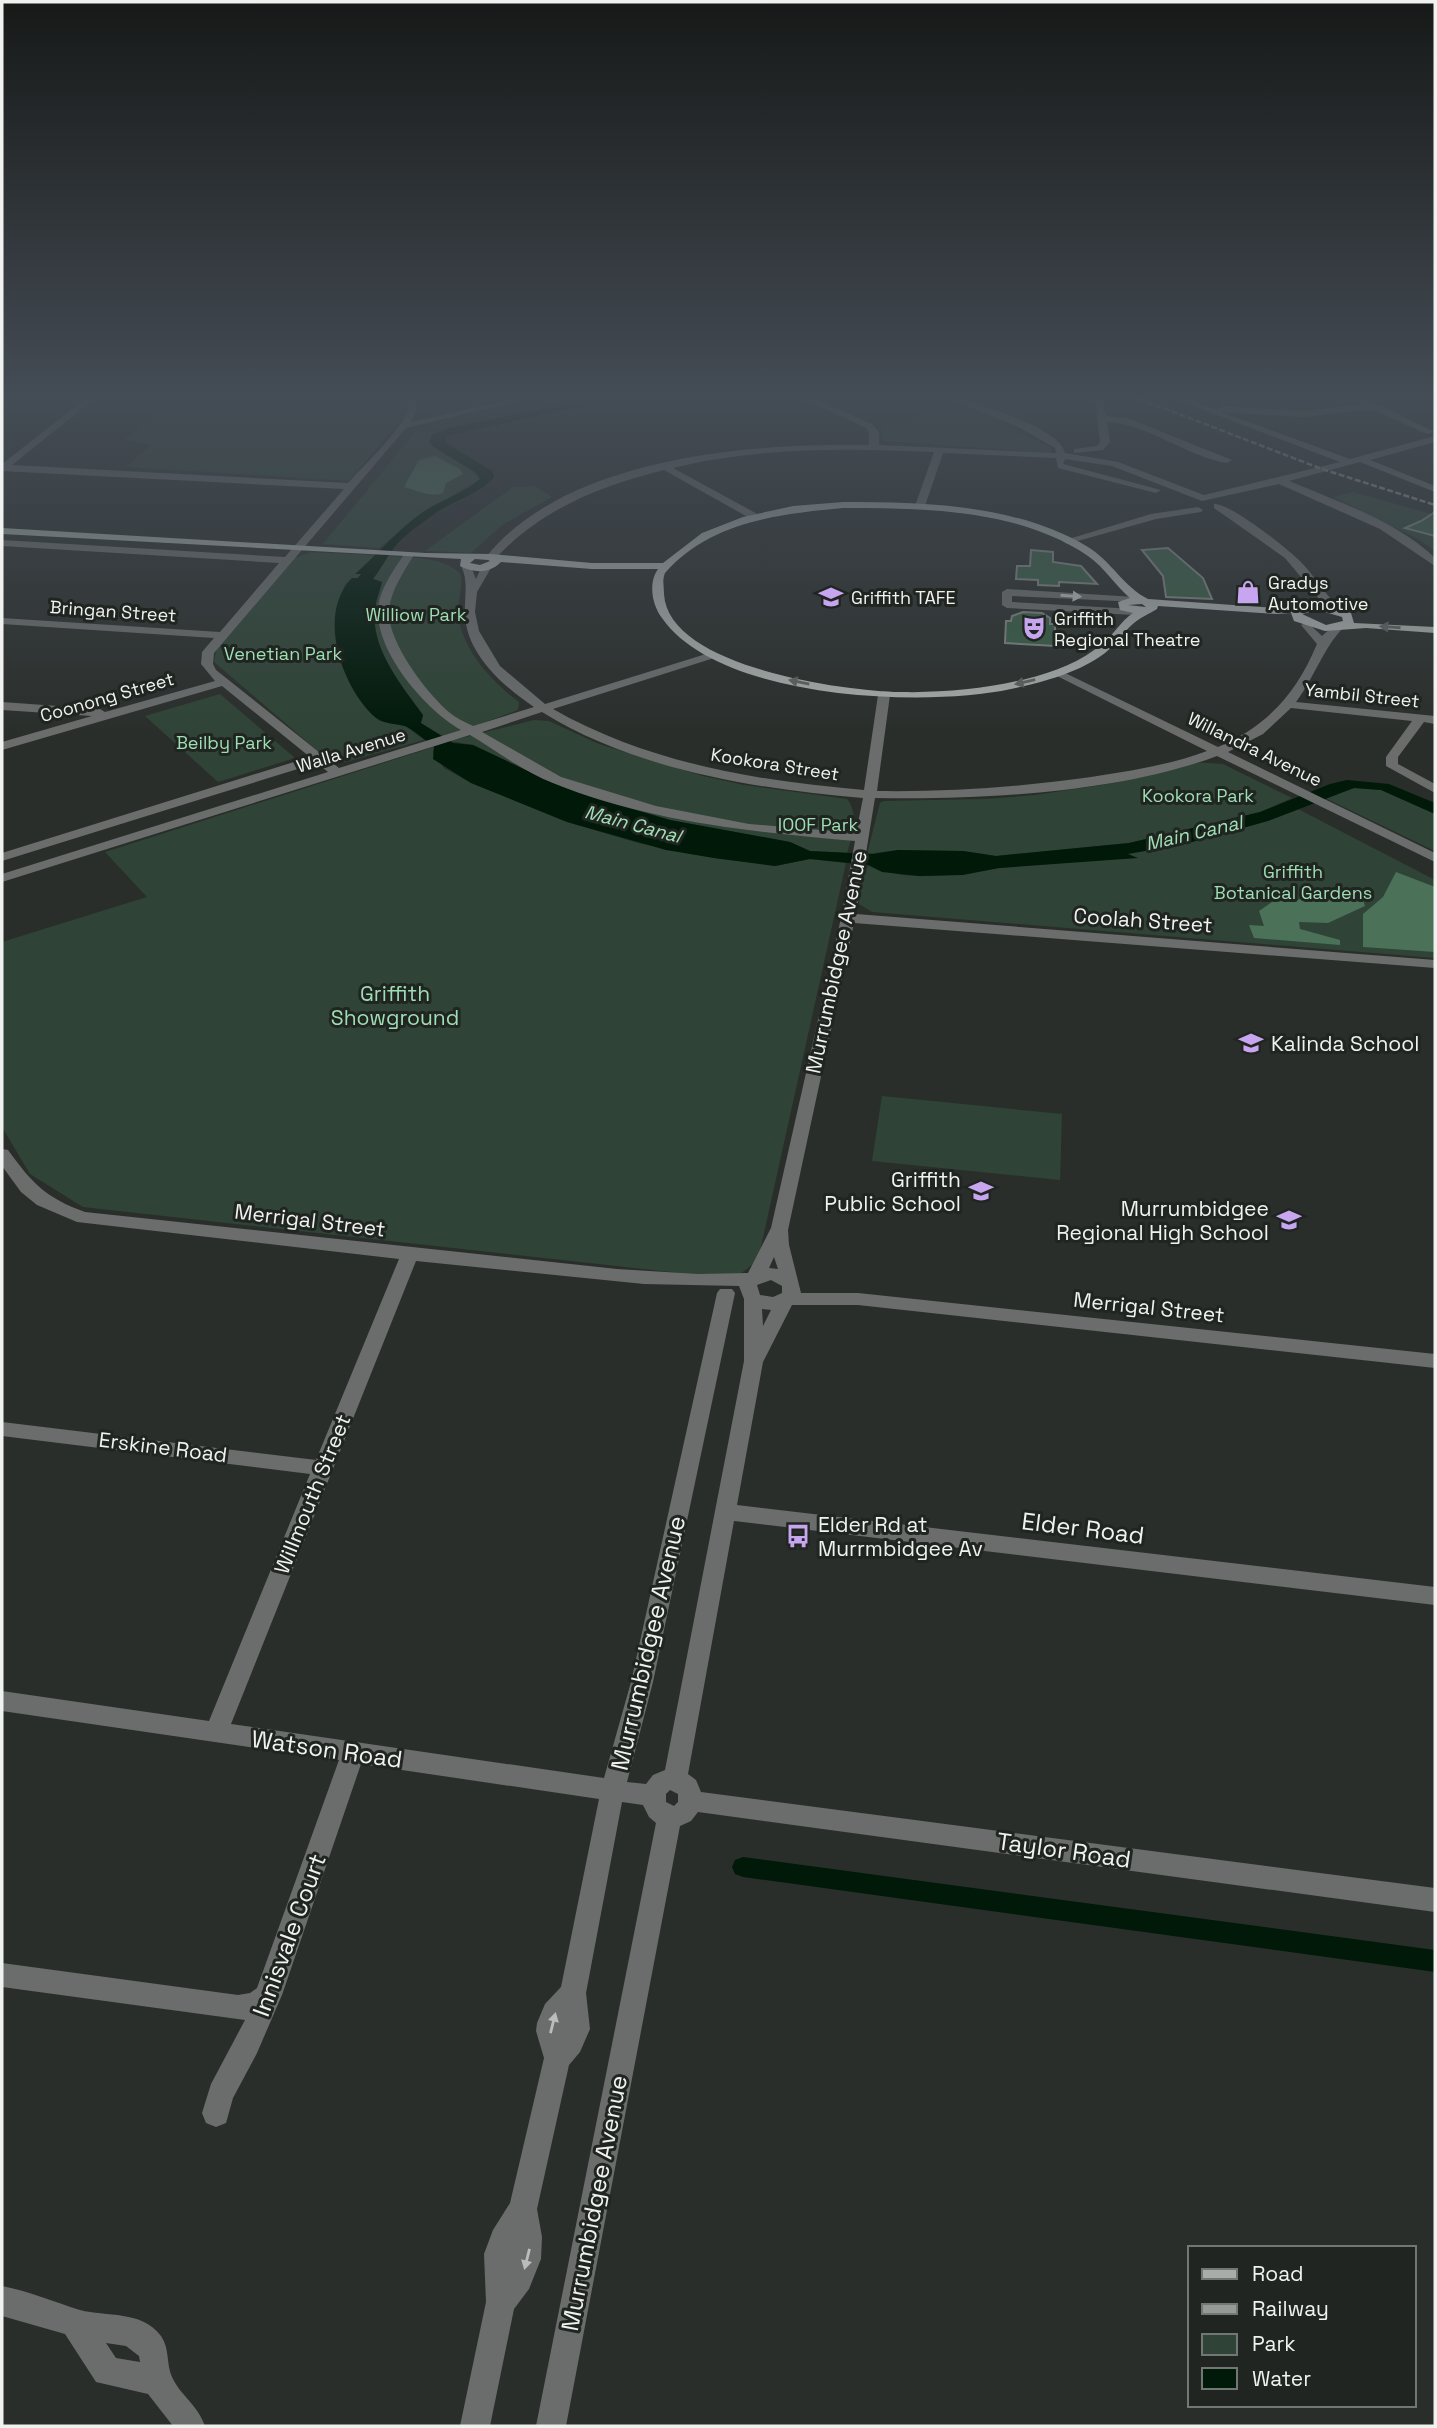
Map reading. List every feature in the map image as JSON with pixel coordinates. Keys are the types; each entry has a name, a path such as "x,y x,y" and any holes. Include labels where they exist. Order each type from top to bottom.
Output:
{"main road":[{"path":"809,509 757,517 700,539 681,551 658,577 657,597 669,624 710,656 807,684 884,695 959,693 1013,685 1057,673 1097,654 1142,607"},
{"path":"941,509 1008,520 1067,541 1097,557 1114,572 1142,607 1219,611 1340,626 1435,630"},
{"path":"2,531 402,555 476,556 489,562"},
{"path":"426,556 465,565 489,562 667,566"},
{"path":"465,565 466,559 476,556"},
{"path":"592,566 635,575 657,584"},
{"path":"1219,611 1303,608 1435,618"},
{"path":"1303,608 1296,614 1305,623"},
{"path":"1338,610 1349,620 1340,626"}],"street":[{"path":"329,509 221,635 208,652 207,664 223,682 337,773"},
{"path":"476,556 550,509"},
{"path":"743,509 757,517"},
{"path":"1155,516 1168,509"},
{"path":"1067,541 1182,509"},
{"path":"1213,509 1247,527"},
{"path":"1223,509 1296,564 1313,589 1338,610"},
{"path":"1342,509 1394,533 1416,546 1435,563"},
{"path":"472,591 481,580 489,562 512,535"},
{"path":"2,543 286,560"},
{"path":"402,555 383,610 391,645 421,691 446,716 556,780 654,810 749,828 860,844"},
{"name":"Kookora Street","path":"465,565 471,572 469,615 485,657 511,685 542,709 597,735 682,766 758,783 869,795 968,794 1076,783 1135,773 1216,752 1258,732 1277,717 1313,669 1323,644 1340,626"},
{"path":"1303,608 1312,599 1313,589"},
{"path":"1007,592 1142,607 1007,605 1007,592"},
{"name":"Bringan Street","path":"2,621 221,635"},
{"path":"1305,623 1323,644"},
{"name":"Walla Avenue","path":"2,878 710,656"},
{"name":"Willandra Avenue","path":"1057,673 1435,858"},
{"name":"Coonong Street","path":"2,746 223,682"},
{"name":"Murrumbidgee Avenue","path":"551,2426 672,1804 687,1785 675,1780 754,1361 753,1288 780,1228 848,918 884,695"},
{"name":"Kookora Street","path":"1076,783 1204,746 1286,704"},
{"name":"Yambil Street","path":"1286,704 1435,720"},
{"path":"2,706 111,714"},
{"path":"1420,719 1392,757 1392,766 1435,789"},
{"name":"Walla Avenue","path":"2,857 318,759"},
{"name":"Coolah Street","path":"848,918 1435,964"},
{"name":"Merrigal Street","path":"2,1154 27,1191 50,1207 83,1218 409,1255 720,1281 753,1288"},
{"name":"Murrumbidgee Avenue","path":"754,1361 789,1292 780,1245 780,1228"},
{"name":"Willmouth Street","path":"216,1733 409,1255"},
{"path":"774,1274 789,1292 772,1304 753,1288 774,1274"},
{"name":"Merrigal Street","path":"638,1276 726,1293 753,1288"},
{"name":"Merrigal Street","path":"789,1292 1435,1361"},
{"name":"Murrumbidgee Avenue","path":"475,2426 501,2302 516,2285 530,2256 530,2240 523,2210 557,2058 576,2037 578,2014 573,1993 612,1789 642,1682 726,1293"},
{"name":"Erskine Road","path":"2,1429 323,1468"},
{"name":"Elder Road","path":"725,1512 1435,1596"},
{"name":"Watson Road","path":"2,1701 353,1754 612,1789 672,1804"},
{"name":"Innisvale Court","path":"216,2113 221,2094 239,2064 269,1995 353,1754"},
{"name":"Taylor Road","path":"672,1804 1435,1899"},
{"path":"2,1975 238,2007 256,2005 269,1995"},
{"path":"2,2301 51,2311 75,2323 125,2328 149,2344 157,2366 157,2381"},
{"path":"75,2323 107,2371 157,2381 186,2416 190,2426"}],"green space":[{"path":"352,509 429,509 379,548 323,544"},
{"path":"482,509 530,509 502,525 471,553 425,551"},
{"path":"1358,509 1415,509 1435,515 1435,551 1418,539"},
{"name":"Venetian Park","path":"311,552 374,555 369,565 357,574 362,574 352,578 344,586 407,727 424,740 346,762 332,761 214,662 216,650 290,560"},
{"name":"Williow Park","path":"388,556 444,563 460,573 458,612 465,638 488,674 519,702 518,710 444,737 420,723 423,715 389,666 374,624 375,606 382,582 372,578"},
{"name":"Beilby Park","path":"220,694 295,758 218,782 145,716"},
{"name":"IOOF Park","path":"534,720 549,721 599,744 703,776 744,785 847,799 854,818 847,853 810,851 790,842 670,820 553,783 473,745 449,741"},
{"name":"Griffith Showground","path":"434,747 433,752 444,768 471,783 567,822 638,843 714,858 775,866 810,859 846,863 758,1260 734,1279 83,1207 30,1174 2,1127 2,942 147,897 105,852"},
{"name":"Kookora Park","path":"1193,762 1223,764 1292,798 1260,812 1129,843 996,856 963,851 898,850 867,854 880,803 884,801 1035,795 1115,783"},
{"path":"1354,788 1381,790 1435,814 1435,851 1325,798"},
{"name":"Griffith Botanical Gardens","path":"1298,809 1435,880 1435,958 872,912 859,904 860,885 868,865 903,875 938,876 1083,859 1192,841 1263,822"},
{"path":"882,1096 1062,1114 1060,1180 872,1161"}],"shaded area":[{"path":"1396,872 1435,887 1435,952 1363,947 1363,914 1383,897"},
{"path":"1333,896 1362,897 1365,906 1328,923 1299,922 1300,929 1340,940 1340,945 1254,938 1249,925 1264,926 1259,911 1272,902"}],"water":[{"name":"Main Canal","path":"428,509 442,509 407,534 394,547 373,579 382,582 376,606 377,638 389,666 423,715 421,723 453,743 473,745 553,783 597,799 670,820 790,842 810,851 873,854 898,850 963,851 996,856 1129,843 1260,812 1330,784 1347,780 1389,784 1435,803 1435,814 1381,790 1354,788 1268,821 1185,844 1128,854 1138,858 999,868 963,875 919,876 882,872 868,865 810,859 775,866 714,858 666,850 567,822 471,783 433,759 434,746 407,727 376,718 353,689 338,651 335,630 341,593 352,578 358,578 361,574 355,574"}],"building":[{"path":"1435,512 1435,536 1405,528 1421,521"},
{"path":"1168,548 1203,578 1212,599 1166,597 1163,576 1142,550"},
{"path":"1031,550 1053,552 1053,562 1081,566 1097,584 1059,582 1059,586 1038,585 1038,580 1016,579 1017,566 1030,566"},
{"name":"Griffith Regional Theatre","path":"1023,612 1042,613 1050,618 1050,624 1055,624 1055,646 1005,643 1006,621 1011,621 1012,616"}],"waterway":[{"path":"743,1867 1435,1961"}],"place":[{"name":"Gradys Automotive","path":"1248,592"},
{"name":"Griffith TAFE","path":"831,597"},
{"name":"Griffith Regional Theatre","path":"1034,628"},
{"name":"Kalinda School","path":"1251,1043"},
{"name":"Griffith Public School","path":"981,1191"},
{"name":"Murrumbidgee Regional High School","path":"1289,1220"},
{"name":"Elder Rd at Murrmbidgee Av","path":"798,1536"}]}
